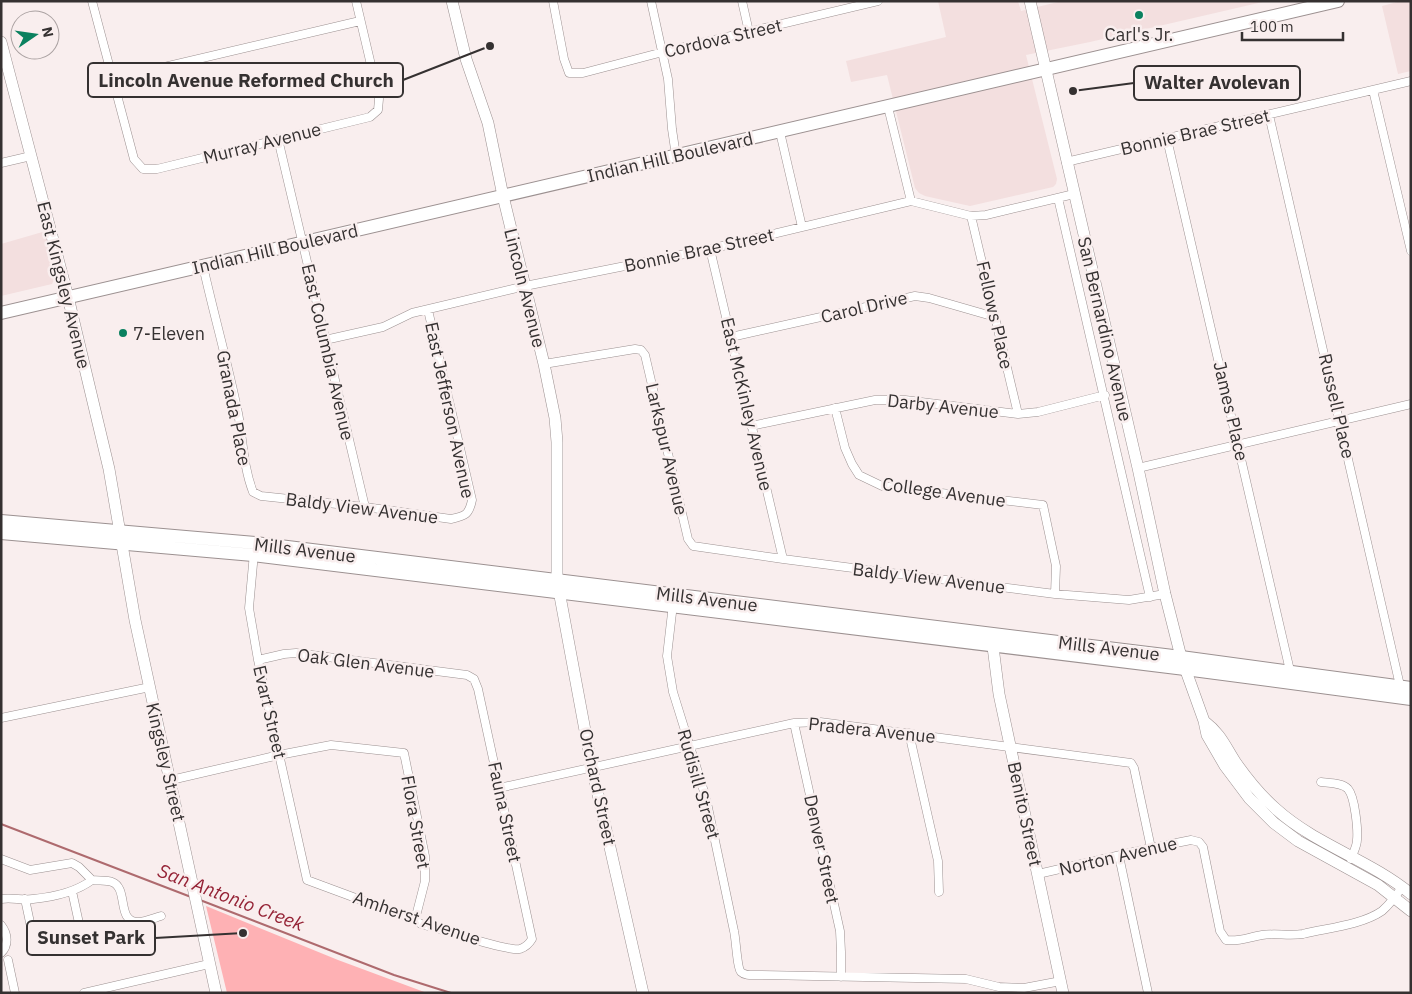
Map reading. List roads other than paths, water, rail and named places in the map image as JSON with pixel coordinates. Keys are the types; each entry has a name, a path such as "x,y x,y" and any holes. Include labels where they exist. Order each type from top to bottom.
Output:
{"main road":[{"name":"Indian Hill Boulevard","path":"1,313 1045,71 1332,2"},
{"name":"Mills Avenue","path":"1,521 119,536 254,549 558,586 1183,663 1406,693"},
{"name":"Mills Avenue","path":"1,533 119,536"}],"street":[{"path":"92,1 113,79 360,21 356,1"},
{"name":"Lincoln Avenue","path":"452,1 466,59 488,123 503,196 544,364 555,418 557,442 558,586"},
{"name":"Cordova Street","path":"553,1 564,59 569,72 583,72 878,1"},
{"path":"651,1 668,79 676,156"},
{"path":"742,1 750,32"},
{"name":"San Bernardino Avenue","path":"1030,1 1138,468 1165,594 1183,663 1204,721 1207,735 1249,798 1274,823 1298,842 1378,885 1411,911"},
{"name":"Murray Avenue","path":"113,79 134,159 143,169 157,169 370,117 378,110 379,99 360,21"},
{"name":"East Kingsley Avenue","path":"1,42 68,297 108,469 119,536"},
{"name":"Bonnie Brae Street","path":"1066,162 1411,81"},
{"path":"1373,90 1411,251"},
{"path":"888,106 911,201"},
{"name":"Russell Place","path":"1269,115 1406,693"},
{"path":"780,132 802,227"},
{"name":"James Place","path":"1167,138 1292,678"},
{"name":"East Columbia Avenue","path":"278,139 365,506"},
{"path":"1,163 31,156"},
{"name":"Bonnie Brae Street","path":"325,340 383,327 412,313 525,286 710,250 911,201 971,216 986,215 1074,194"},
{"path":"1058,198 1105,395 1150,597"},
{"name":"Fellows Place","path":"971,216 1018,414"},
{"name":"East McKinley Avenue","path":"710,250 783,559"},
{"name":"Granada Place","path":"203,266 238,414 242,451 248,480 253,492"},
{"name":"Carol Drive","path":"731,337 915,296 995,317"},
{"name":"East Jefferson Avenue","path":"428,310 472,500 470,510"},
{"name":"Larkspur Avenue","path":"544,364 636,349 642,350 645,356 688,540 693,546"},
{"name":"Darby Avenue","path":"752,426 875,400 905,400 1018,414 1038,412 1105,395"},
{"path":"1138,468 1411,404"},
{"name":"College Avenue","path":"836,408 845,448 859,475 882,486 1043,505 1056,566 1055,594"},
{"name":"Baldy View Avenue","path":"253,492 261,496 365,506 451,519 463,516 470,510"},
{"name":"Kingsley Street","path":"119,536 216,993"},
{"name":"Baldy View Avenue","path":"693,546 1055,594 1129,600 1165,594"},
{"name":"Evart Street","path":"254,549 249,608 258,660 306,880"},
{"name":"Orchard Street","path":"558,586 592,768 643,993"},
{"name":"Rudisill Street","path":"674,601 668,646 668,668 673,692 706,798 734,931 740,972 752,975 841,977"},
{"name":"Benito Street","path":"992,640 999,694 1062,987"},
{"name":"Oak Glen Avenue","path":"258,660 296,653 467,675 474,679"},
{"name":"Fauna Street","path":"474,679 478,689 532,939 528,945"},
{"path":"1,718 150,688"},
{"path":"1204,721 1216,730 1254,787 1276,810 1304,830 1375,868 1406,891 1395,898"},
{"name":"Pradera Avenue","path":"500,788 794,723 820,722 1131,763 1134,768 1151,848"},
{"name":"Denver Street","path":"794,723 840,931 841,977"},
{"path":"909,733 938,861 939,892"},
{"name":"Flora Street","path":"279,755 330,745 404,753 425,856 425,881 415,920"},
{"path":"171,780 279,755"},
{"path":"1322,782 1343,785 1351,795 1358,842 1348,869"},
{"name":"Norton Avenue","path":"1038,874 1191,840 1199,842 1203,847 1220,931 1226,940 1236,941 1263,934 1292,936 1366,919 1384,909 1395,898"},
{"path":"1119,856 1148,993"},
{"path":"1,859 30,870 72,863 92,880 113,882 119,888 126,915 130,919 137,922 162,916"},
{"path":"1,899 12,897 32,900 72,891 83,887 92,880"},
{"name":"Amherst Avenue","path":"306,880 422,924 502,947 518,950 528,945"},
{"path":"72,891 82,937"},
{"path":"25,899 36,946"},
{"path":"1,925 4,928 7,940 6,948 1,953"},
{"path":"8,960 15,993"},
{"path":"84,993 210,964"},
{"path":"841,977 966,979 999,987 1062,987"}],"waterway":[{"name":"San Antonio Creek","path":"1,824 191,897"},
{"name":"San Antonio Creek","path":"200,900 394,975 451,993"}],"place":[{"name":"Carl's Jr.","path":"1139,15"},
{"name":"Lincoln Avenue Reformed Church","path":"490,46"},
{"name":"Walter Avolevan","path":"1073,91"},
{"name":"7-Eleven","path":"123,333"},
{"name":"Sunset Park","path":"243,933"}]}
